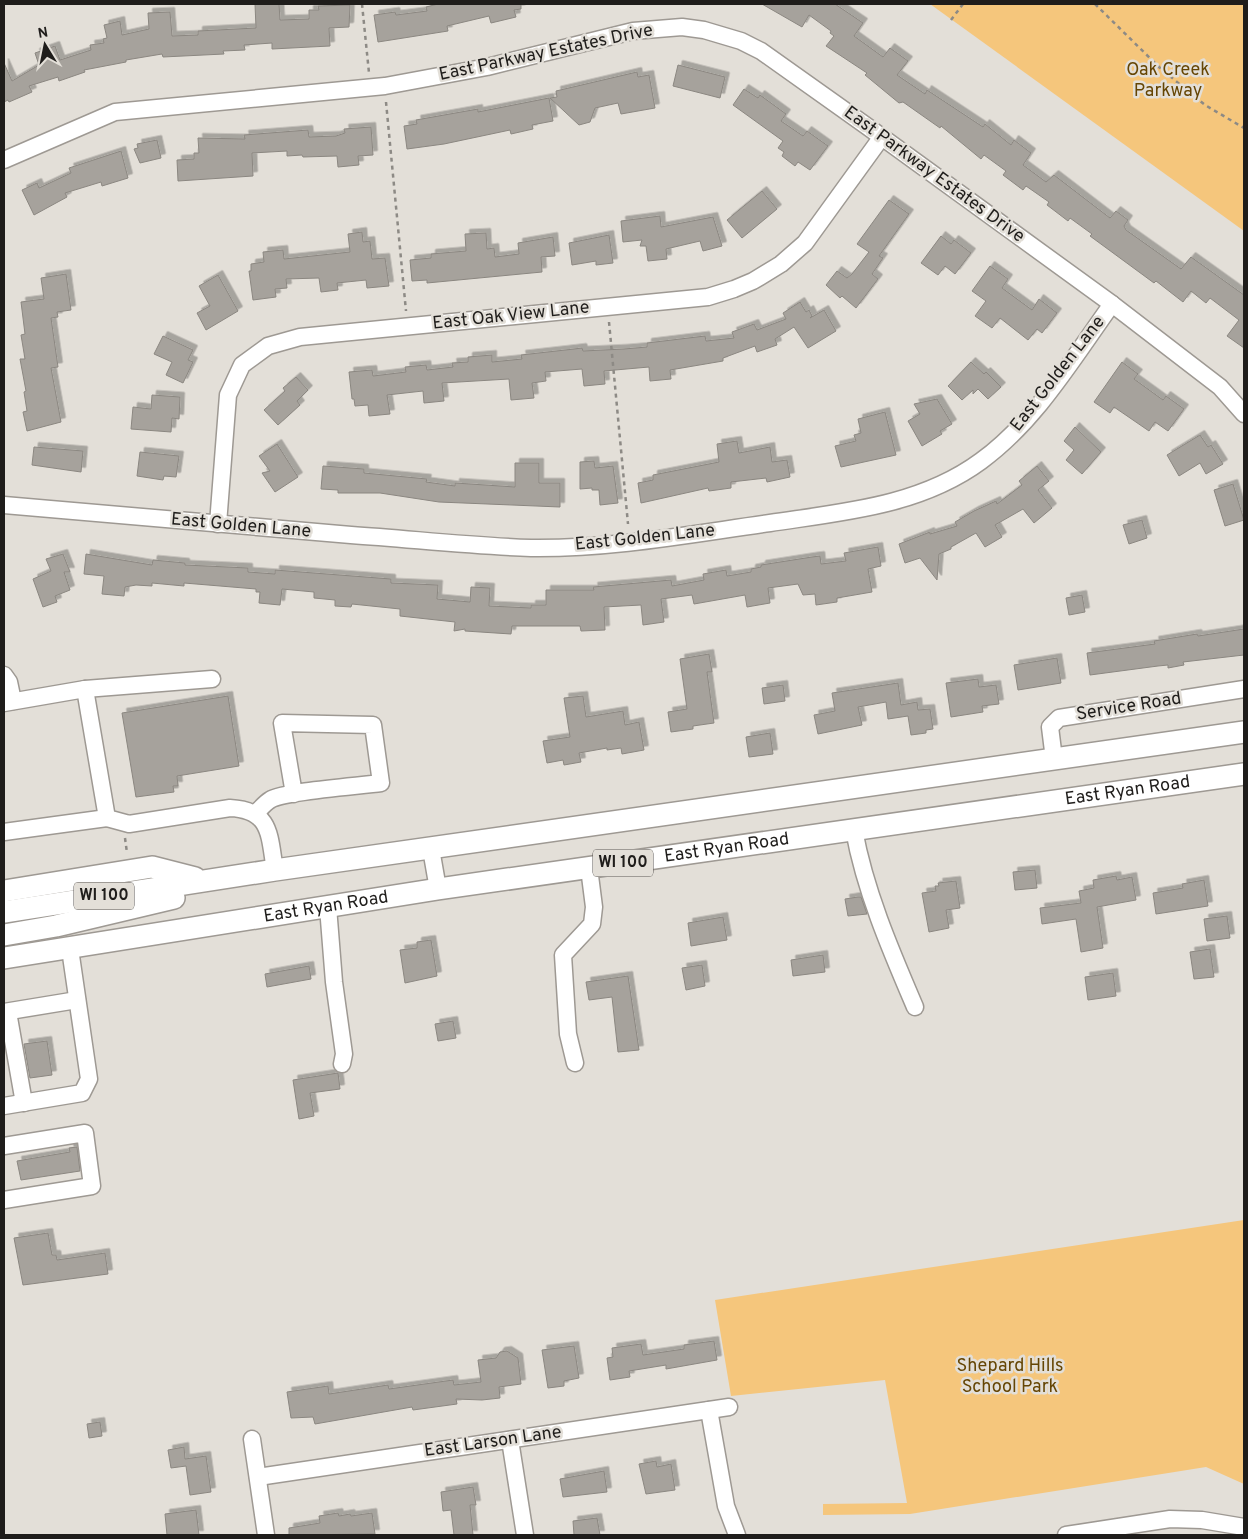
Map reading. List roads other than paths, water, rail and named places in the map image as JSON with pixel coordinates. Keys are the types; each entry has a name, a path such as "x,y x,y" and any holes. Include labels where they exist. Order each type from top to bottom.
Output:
{"main road":[{"name":"WI 100","path":"4,912 275,870 1244,732"},
{"name":"East Ryan Road","path":"4,958 438,889 1244,774"},
{"path":"4,891 152,867 205,881"},
{"path":"4,935 56,926 174,898 230,877"}],"street":[{"name":"East Parkway Estates Drive","path":"4,160 115,112 378,86 487,67 633,31 682,27 723,34 761,51 1112,304 1220,387 1244,414"},
{"name":"East Oak View Lane","path":"218,524 228,395 242,365 268,346 300,337 708,297 734,289 781,264 805,243 881,138"},
{"name":"East Golden Lane","path":"4,505 218,524 532,548 613,545 851,512 897,502 940,485 981,461 1018,429 1064,372 1112,304"},
{"path":"4,675 9,682 8,702 85,689 212,679"},
{"path":"85,689 107,818"},
{"name":"Service Road","path":"1054,759 1050,727 1058,718 1244,689"},
{"path":"256,813 270,800 294,794 381,783 373,725 282,723 294,794"},
{"path":"4,832 107,818 126,823 230,808 246,809 256,813 268,835 275,870"},
{"path":"854,830 859,858 896,963 915,1007"},
{"path":"431,849 438,889"},
{"path":"575,1063 568,1034 563,955 592,924 594,907 589,868"},
{"path":"328,907 334,982 344,1054 342,1064"},
{"path":"4,1106 82,1092 89,1079 70,949"},
{"path":"24,1103 6,1012 77,1000"},
{"path":"4,1146 85,1133 92,1186 4,1200"},
{"name":"East Larson Lane","path":"258,1476 728,1407"},
{"path":"709,1410 726,1506 737,1535"},
{"path":"252,1439 266,1535"},
{"path":"510,1440 525,1535"},
{"path":"1066,1535 1170,1519 1202,1520 1244,1527"}],"park label":[{"name":"Oak Creek Parkway","path":"1168,80"},
{"name":"Shepard Hills School Park","path":"1010,1376"}]}
